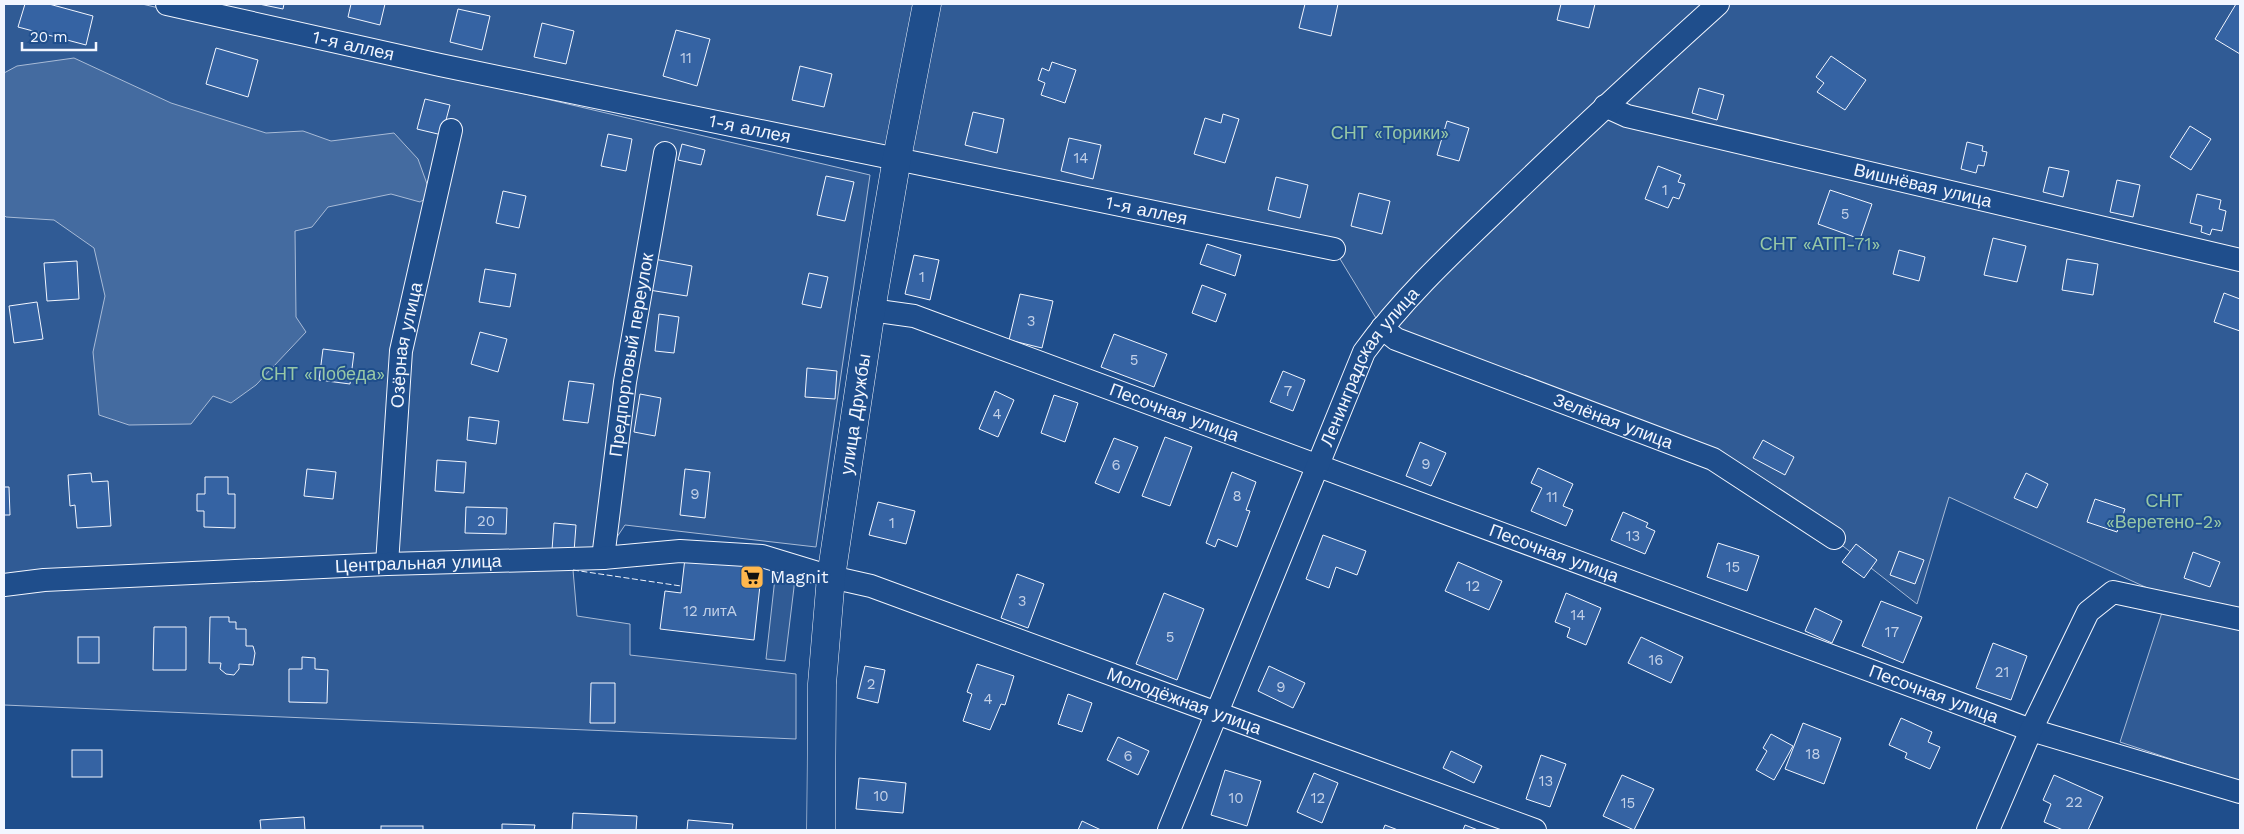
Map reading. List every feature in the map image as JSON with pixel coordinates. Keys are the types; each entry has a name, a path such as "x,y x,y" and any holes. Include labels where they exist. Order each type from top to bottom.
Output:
{"street":[{"name":"1-я аллея","path":"167,4 440,65 1334,249"},
{"name":"улица Дружбы","path":"821,830 822,684 831,577 871,310 897,158 927,4"},
{"name":"Ленинградская улица","path":"1169,830 1364,352 1382,328 1445,259 1605,106 1718,4"},
{"name":"Вишнёвая улица","path":"1605,106 1627,116 2240,260"},
{"name":"Озёрная улица","path":"387,564 401,351 451,130"},
{"name":"Предпортовый переулок","path":"603,558 625,382 665,153"},
{"name":"Песочная улица","path":"871,310 914,316 2031,730 2240,792"},
{"name":"Зелёная улица","path":"1382,328 1396,339 1713,459 1834,538"},
{"name":"Центральная улица","path":"4,585 44,580 387,564 603,558 680,551 762,556 831,577"},
{"name":"Молодёжная улица","path":"831,577 871,586 1535,830"},
{"path":"1988,830 2031,730 2088,612 2113,592 2240,619"}],"shaded area":[{"name":"СНТ «Победа»","path":"4,4 142,4 870,175 816,547 625,525 603,558 573,570 577,616 630,624 630,655 796,674 796,739 4,705"},
{"path":"167,4 2240,4 2240,782 2120,742 2167,597 1949,497 1917,604 1839,543 1713,459 1382,328 1334,249"},
{"path":"74,58 171,103 266,133 303,131 331,141 394,133 418,159 431,195 420,202 391,194 328,207 312,227 295,231 296,317 306,332 256,385 231,403 213,396 191,424 129,425 99,415 93,352 105,296 94,248 54,220 6,217 4,215 4,73 17,66"},
{"path":"776,569 796,571 785,661 766,659"}],"building":[{"path":"25,4 49,4 93,16 86,45 18,27"},
{"path":"259,4 284,4 283,9"},
{"path":"351,4 385,4 380,25 348,17"},
{"path":"1305,4 1338,4 1331,36 1299,28"},
{"path":"1561,4 1595,4 1589,28 1557,20"},
{"path":"2236,4 2240,4 2240,54 2215,39"},
{"path":"458,9 490,16 482,50 450,42"},
{"path":"542,23 574,31 566,64 534,57"},
{"path":"676,30 710,39 697,86 663,76"},
{"path":"216,48 258,60 248,97 206,84"},
{"path":"1831,56 1866,80 1845,110 1817,92 1824,83 1816,77"},
{"path":"1052,62 1076,70 1065,103 1041,95 1045,83 1038,80 1042,68 1049,71"},
{"path":"800,66 832,74 824,107 792,100"},
{"path":"1699,88 1724,95 1717,120 1692,113"},
{"path":"425,99 450,105 442,135 417,129"},
{"path":"973,112 1004,119 997,153 965,145"},
{"path":"1223,114 1239,119 1225,163 1194,154 1205,118 1221,123"},
{"path":"1447,121 1469,128 1459,161 1437,155"},
{"path":"2190,126 2211,139 2191,170 2170,157"},
{"path":"608,134 632,139 626,171 601,166"},
{"path":"1069,138 1101,145 1093,179 1061,171"},
{"path":"1967,142 1983,146 1982,151 1987,152 1984,166 1978,165 1976,173 1961,169"},
{"path":"682,144 705,150 701,165 678,160"},
{"path":"1658,166 1681,175 1678,182 1685,184 1679,199 1673,197 1668,208 1645,199"},
{"path":"2049,167 2069,171 2063,197 2043,192"},
{"path":"826,176 854,182 845,221 817,215"},
{"path":"1276,177 1308,185 1300,218 1268,210"},
{"path":"2117,180 2140,185 2133,217 2110,212"},
{"path":"1830,190 1872,204 1860,239 1818,224"},
{"path":"503,191 526,196 519,228 496,223"},
{"path":"1359,193 1390,201 1382,234 1351,226"},
{"path":"2197,194 2221,200 2219,209 2226,211 2222,231 2212,229 2210,235 2201,232 2202,226 2190,223"},
{"path":"1993,238 2026,246 2017,282 1984,275"},
{"path":"1207,244 1241,255 1235,276 1200,264"},
{"path":"1899,250 1925,257 1919,281 1893,274"},
{"path":"914,255 939,260 930,300 905,294"},
{"path":"654,259 692,266 687,296 649,290"},
{"path":"2067,259 2098,264 2093,295 2062,290"},
{"path":"77,261 79,299 47,301 44,263"},
{"path":"485,269 516,274 510,307 479,302"},
{"path":"809,273 828,277 821,308 802,304"},
{"path":"1202,285 1226,294 1216,322 1192,313"},
{"path":"2224,293 2240,299 2240,331 2214,322"},
{"path":"1020,294 1053,301 1042,348 1009,340"},
{"path":"37,302 43,339 14,343 9,306"},
{"path":"659,314 679,317 674,353 655,351"},
{"path":"480,332 507,339 498,372 471,364"},
{"path":"1114,334 1167,354 1154,387 1101,367"},
{"path":"323,349 354,353 350,384 319,380"},
{"path":"807,368 837,371 835,399 805,397"},
{"path":"1283,371 1305,380 1293,411 1270,402"},
{"path":"569,381 594,384 588,423 563,420"},
{"path":"995,391 1014,400 998,437 979,429"},
{"path":"640,394 661,398 655,436 634,432"},
{"path":"1054,395 1078,403 1065,442 1041,433"},
{"path":"469,417 499,421 496,444 467,440"},
{"path":"1165,437 1192,447 1170,506 1142,496"},
{"path":"1114,438 1138,447 1119,493 1095,483"},
{"path":"1763,440 1794,457 1785,475 1753,458"},
{"path":"1420,442 1446,453 1431,486 1406,476"},
{"path":"437,460 466,462 464,493 435,491"},
{"path":"1538,468 1573,484 1563,506 1573,510 1566,526 1531,511 1542,488 1531,483"},
{"path":"307,469 336,472 333,499 304,496"},
{"path":"685,469 710,472 705,518 680,515"},
{"path":"1232,472 1256,482 1246,510 1250,511 1237,547 1218,539 1215,547 1206,543"},
{"path":"91,473 92,482 108,481 111,526 77,528 75,505 70,506 68,475"},
{"path":"2026,473 2048,484 2037,508 2014,498"},
{"path":"205,477 228,477 228,494 235,494 235,528 204,527 204,511 197,511 197,494 205,494"},
{"path":"4,487 9,487 10,515 4,515"},
{"path":"2095,499 2125,509 2117,532 2087,522"},
{"path":"878,502 915,511 906,544 869,535"},
{"path":"466,507 507,508 506,534 465,533"},
{"path":"1623,512 1648,523 1646,527 1655,531 1645,554 1611,540"},
{"path":"554,523 576,525 574,552 552,550"},
{"path":"1323,535 1366,551 1357,575 1336,567 1329,588 1306,579"},
{"path":"1718,543 1759,556 1747,591 1707,577"},
{"path":"1856,544 1877,560 1864,578 1842,562"},
{"path":"1899,551 1924,560 1915,584 1890,575"},
{"path":"2193,552 2220,562 2210,587 2184,578"},
{"path":"685,558 762,567 754,640 660,629 665,591 681,593"},
{"path":"1458,562 1502,581 1489,610 1445,591"},
{"path":"1017,574 1044,584 1028,628 1001,618"},
{"path":"1164,593 1204,609 1177,680 1136,664"},
{"path":"1566,593 1601,608 1586,645 1567,637 1570,628 1555,622"},
{"path":"1881,601 1922,617 1903,663 1862,646"},
{"path":"1815,608 1842,621 1832,643 1805,631"},
{"path":"210,617 229,617 229,622 236,622 236,629 246,629 246,646 253,646 255,653 253,665 239,664 239,669 234,675 226,674 220,669 221,663 209,663"},
{"path":"154,627 186,627 186,670 153,670"},
{"path":"78,637 99,637 99,663 78,663"},
{"path":"1641,637 1683,657 1671,683 1628,663"},
{"path":"1993,643 2027,656 2011,700 1976,688"},
{"path":"302,657 315,658 315,669 328,670 327,703 289,702 289,669 302,669"},
{"path":"977,664 1014,676 1005,705 1001,704 990,730 963,721 972,694 967,692"},
{"path":"865,666 885,670 878,703 857,698"},
{"path":"1269,666 1305,683 1293,708 1258,691"},
{"path":"591,683 615,683 615,723 590,723"},
{"path":"1068,694 1092,703 1082,732 1058,724"},
{"path":"1901,718 1932,732 1928,742 1940,747 1930,769 1905,758 1907,753 1889,745"},
{"path":"1803,723 1841,738 1824,784 1785,769"},
{"path":"1771,734 1793,746 1774,780 1756,770 1767,751 1763,748"},
{"path":"1118,737 1149,751 1138,775 1107,760"},
{"path":"72,750 102,750 102,777 72,777"},
{"path":"1451,751 1482,766 1474,783 1443,768"},
{"path":"1541,755 1566,764 1550,807 1526,799"},
{"path":"1225,770 1261,781 1247,826 1211,815"},
{"path":"1314,773 1338,783 1322,823 1297,812"},
{"path":"1622,775 1654,789 1634,830 1603,816"},
{"path":"2054,775 2103,797 2088,830 2063,830 2044,822 2051,804 2043,800"},
{"path":"859,778 906,783 903,813 856,809"},
{"path":"573,813 637,816 636,830 572,830"},
{"path":"304,817 305,830 261,830 260,820"},
{"path":"688,820 733,824 732,830 687,830"},
{"path":"1082,821 1101,830 1078,830"},
{"path":"502,824 535,825 534,830 502,830"},
{"path":"1385,825 1398,830 1383,830"},
{"path":"1465,825 1478,830 1463,830"},
{"path":"381,826 423,826 423,830 381,830"}],"fence":[{"path":"573,570 681,586"}],"place":[{"name":"Magnit","path":"752,577"}],"park label":[{"name":"СНТ «Торики»","path":"1390,133"},
{"name":"СНТ «АТП-71»","path":"1820,244"},
{"name":"СНТ «Веретено-2»","path":"2164,511"}]}
